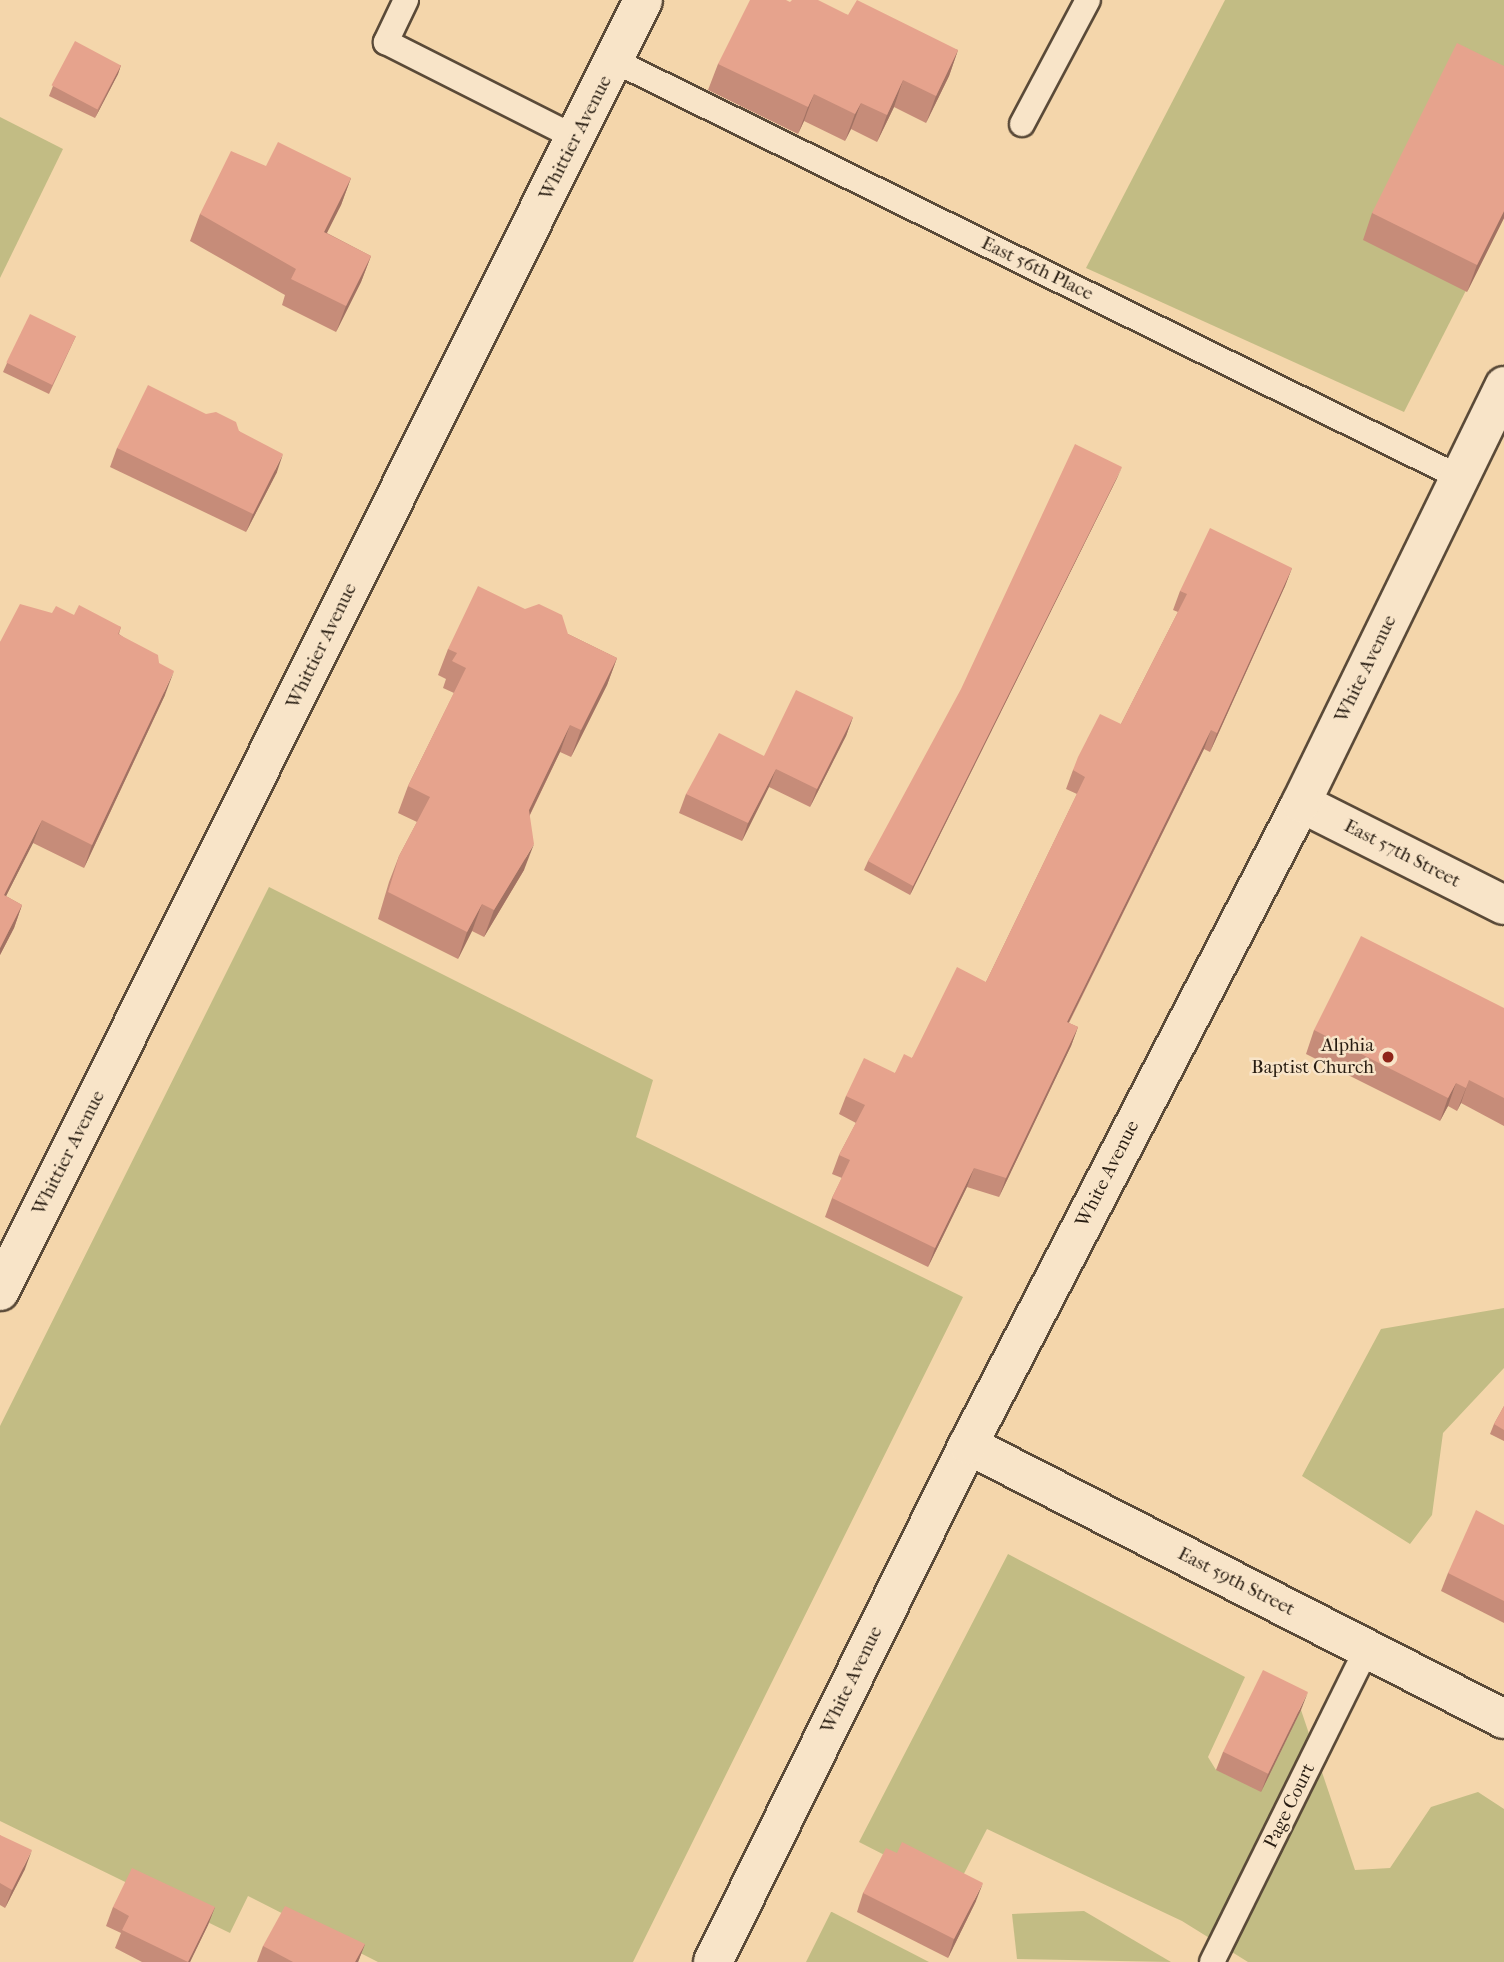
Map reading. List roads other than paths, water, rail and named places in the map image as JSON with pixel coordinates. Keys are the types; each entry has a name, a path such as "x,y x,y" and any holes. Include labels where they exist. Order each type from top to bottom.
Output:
{"street":[{"name":"Whittier Avenue","path":"0,1291 615,61 636,2"},
{"name":"White Avenue","path":"713,1962 968,1445 1301,803 1504,386"},
{"name":"East 57th Street","path":"1301,803 1504,905"},
{"name":"East 59th Street","path":"968,1445 1504,1719"}],"lane":[{"path":"406,0 386,42 576,138"},
{"path":"1023,124 1088,0"},
{"name":"East 56th Place","path":"615,61 1459,477"},
{"name":"Page Court","path":"1212,1962 1367,1649"}],"place":[{"name":"Alphia Baptist Church","path":"1388,1057"}]}
